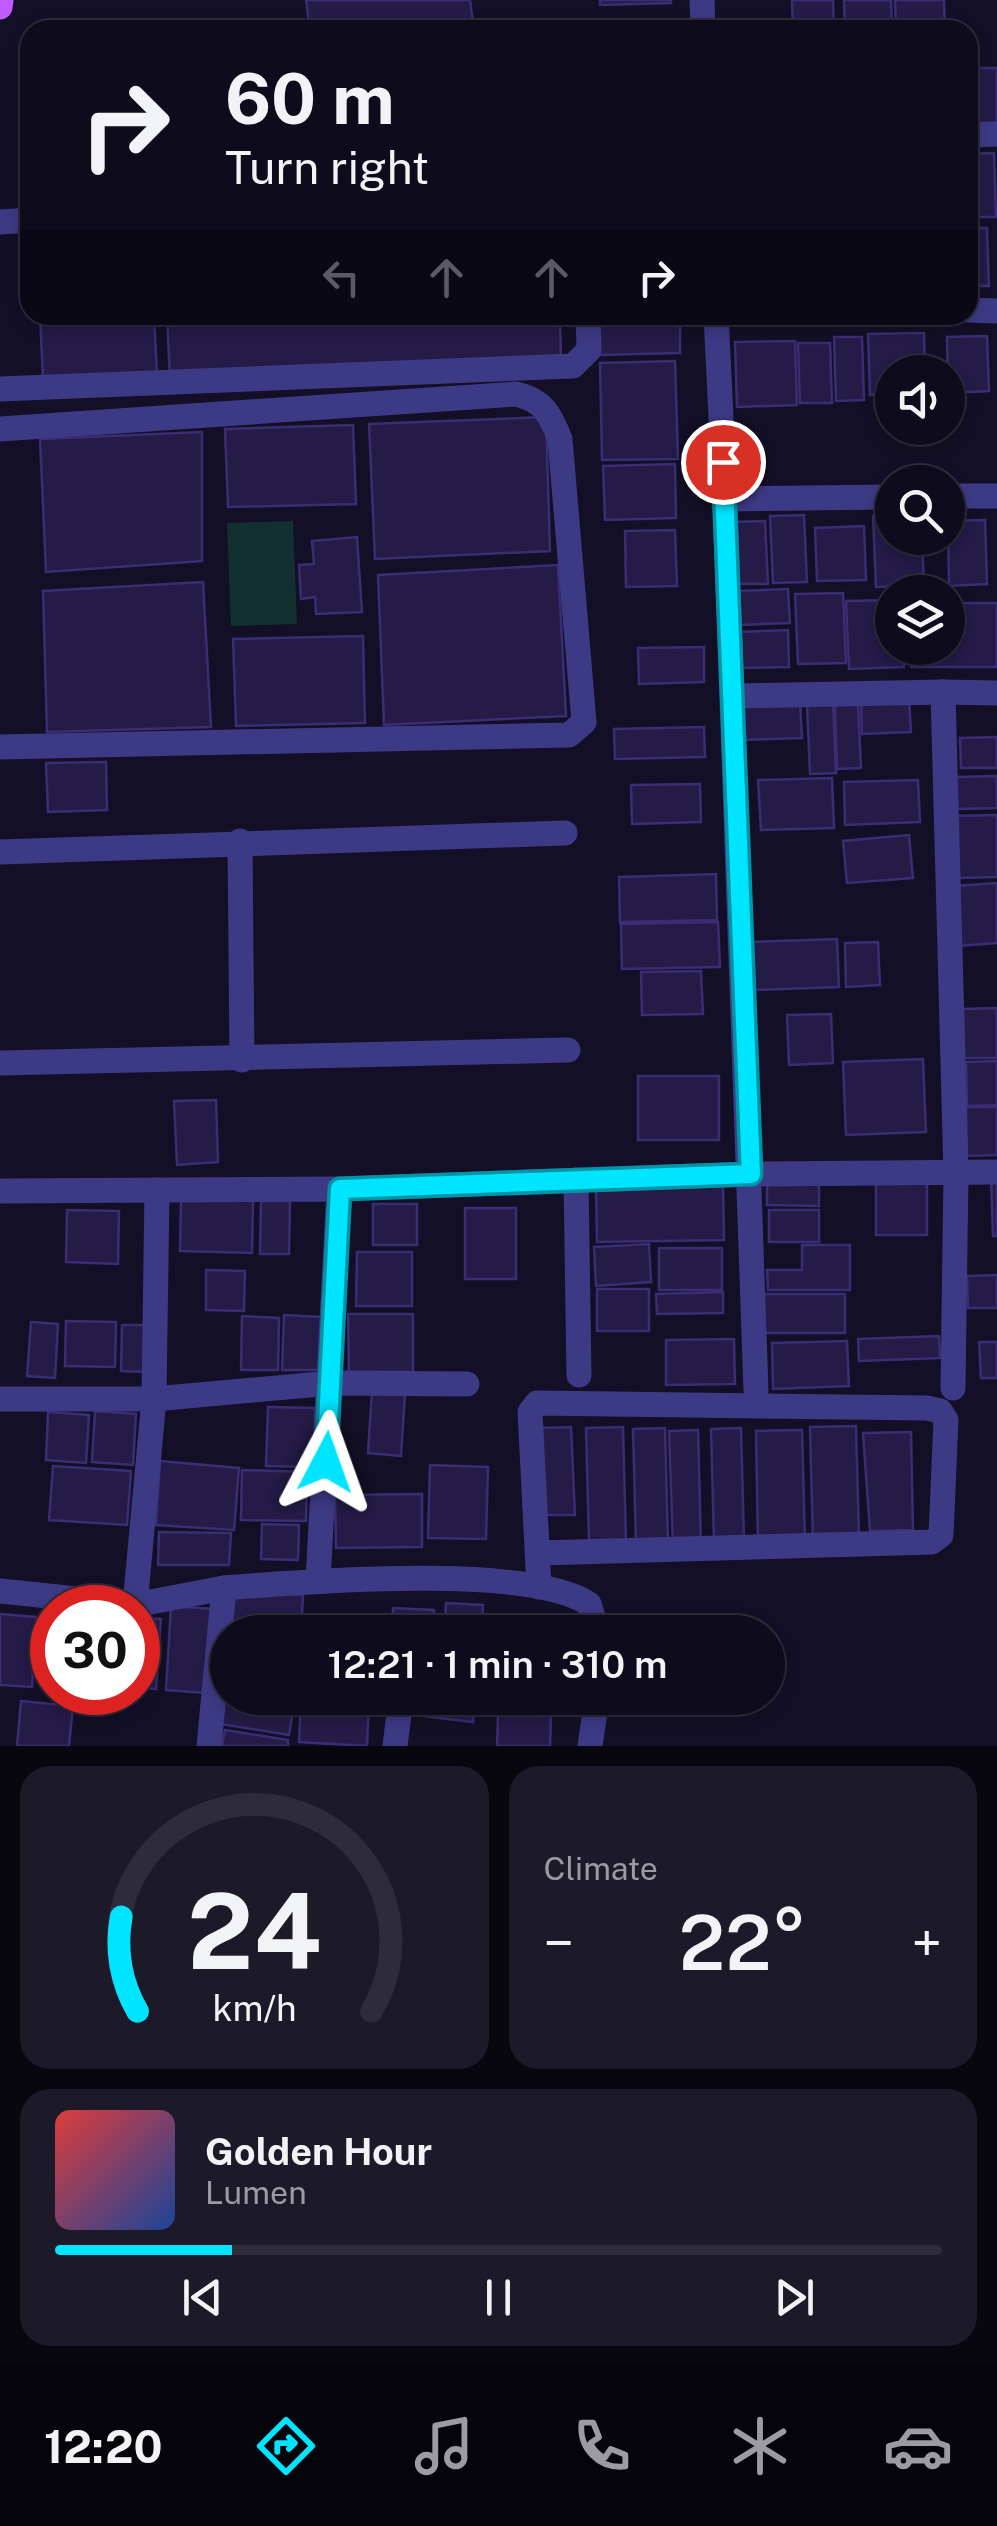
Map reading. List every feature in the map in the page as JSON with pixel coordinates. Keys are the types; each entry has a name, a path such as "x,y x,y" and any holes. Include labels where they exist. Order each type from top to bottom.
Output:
{"street":[{"path":"0,389 573,366 589,350 588,325"},
{"path":"716,325 734,696 756,1391"},
{"path":"0,428 516,394 533,398 549,412 560,438 584,722 569,735 0,747"},
{"path":"965,496 997,496"},
{"path":"724,499 875,497"},
{"path":"943,692 956,1174 953,1388"},
{"path":"734,696 997,693"},
{"path":"0,852 565,833"},
{"path":"240,841 242,1060"},
{"path":"0,1063 568,1050"},
{"path":"0,1191 340,1189 751,1174 997,1172"},
{"path":"576,1180 579,1375"},
{"path":"318,1581 340,1189"},
{"path":"137,1585 154,1398 157,1190"},
{"path":"0,1399 154,1398 332,1384 467,1384"},
{"path":"563,1553 932,1542 940,1535 946,1420 940,1411 928,1408 537,1403 530,1412 563,1553 574,1597"},
{"path":"540,1588 563,1553"},
{"path":"160,1600 224,1588 318,1581 529,1582 589,1604 593,1615"},
{"path":"209,1746 224,1588"},
{"path":"0,1592 30,1595"},
{"path":"395,1746 399,1715"},
{"path":"590,1746 595,1715"}],"green space":[{"path":"293,521 297,624 231,626 227,523"}],"building":[{"path":"306,0 470,0 473,20 309,20"},
{"path":"600,0 671,0 671,3 600,5"},
{"path":"792,0 833,0 834,20 793,20"},
{"path":"844,0 891,0 892,20 845,20"},
{"path":"895,0 944,0 945,20 896,20"},
{"path":"978,68 997,68 997,123 978,123"},
{"path":"994,153 996,217 978,217 978,154"},
{"path":"978,228 987,228 989,286 978,286"},
{"path":"40,325 155,325 157,374 43,379"},
{"path":"167,325 560,325 561,361 170,379"},
{"path":"599,325 680,325 680,353 600,355"},
{"path":"924,333 925,355 875,355 875,395 870,395 868,334"},
{"path":"987,336 989,391 965,392 965,355 947,355 947,337"},
{"path":"834,337 862,337 864,400 836,401"},
{"path":"795,341 797,405 737,407 735,342"},
{"path":"798,343 830,343 832,403 800,403"},
{"path":"675,361 678,459 602,460 600,363"},
{"path":"546,417 550,551 375,559 369,424"},
{"path":"353,425 356,504 228,507 225,429"},
{"path":"202,432 202,561 46,572 40,439"},
{"path":"675,464 676,518 605,520 603,466"},
{"path":"804,515 807,582 773,583 770,516"},
{"path":"873,516 875,555 923,555 924,575 875,575"},
{"path":"985,520 987,584 965,585 965,575 949,575 949,555 965,555 965,521"},
{"path":"765,521 768,584 733,584 731,522"},
{"path":"864,526 866,580 817,581 815,528"},
{"path":"675,530 677,586 626,587 625,531"},
{"path":"357,537 362,612 316,614 315,597 301,599 299,565 314,564 312,541"},
{"path":"558,565 566,716 384,725 378,575"},
{"path":"203,582 211,727 47,732 43,591"},
{"path":"788,589 790,623 739,625 738,591"},
{"path":"843,593 846,663 798,664 795,594"},
{"path":"875,600 875,665 904,667 849,669 846,601"},
{"path":"965,603 997,603 997,667 911,667 965,665"},
{"path":"788,630 789,667 740,668 738,632"},
{"path":"363,636 365,723 236,726 233,639"},
{"path":"704,647 704,682 639,684 638,648"},
{"path":"909,699 911,732 862,734 861,701"},
{"path":"800,702 802,738 743,740 741,705"},
{"path":"833,703 836,773 810,774 807,704"},
{"path":"858,704 861,768 837,769 835,705"},
{"path":"704,727 705,757 615,759 614,729"},
{"path":"997,737 997,768 961,768 960,738"},
{"path":"106,762 107,810 48,812 46,763"},
{"path":"997,776 997,808 956,809 955,777"},
{"path":"832,778 834,828 761,830 758,780"},
{"path":"918,780 920,822 845,825 844,782"},
{"path":"700,784 701,822 632,824 631,785"},
{"path":"997,815 997,877 958,878 956,816"},
{"path":"909,835 913,878 847,883 843,841"},
{"path":"716,874 717,920 620,922 619,877"},
{"path":"997,883 997,943 959,946 954,886"},
{"path":"718,922 720,967 622,969 621,924"},
{"path":"837,939 839,987 752,990 750,942"},
{"path":"878,942 880,985 846,987 845,943"},
{"path":"701,971 703,1014 642,1015 641,972"},
{"path":"997,1008 997,1058 964,1058 963,1009"},
{"path":"831,1014 833,1063 789,1065 787,1015"},
{"path":"923,1059 926,1132 846,1135 843,1062"},
{"path":"997,1061 997,1105 967,1106 966,1062"},
{"path":"638,1076 719,1076 719,1140 638,1140"},
{"path":"216,1100 218,1162 177,1165 174,1101"},
{"path":"966,1107 997,1107 997,1155 967,1156"},
{"path":"991,1179 997,1179 997,1236 993,1236"},
{"path":"767,1181 819,1181 819,1206 767,1205"},
{"path":"876,1182 927,1182 927,1235 876,1235"},
{"path":"723,1183 724,1240 597,1242 596,1185"},
{"path":"181,1199 253,1201 252,1253 180,1251"},
{"path":"261,1201 290,1201 289,1254 260,1254"},
{"path":"373,1204 417,1204 417,1245 373,1245"},
{"path":"465,1208 516,1208 516,1279 465,1279"},
{"path":"67,1210 119,1211 118,1264 66,1262"},
{"path":"769,1210 819,1210 819,1242 769,1242"},
{"path":"649,1244 651,1282 596,1286 594,1247"},
{"path":"802,1245 850,1245 850,1290 768,1290 767,1270 802,1270"},
{"path":"659,1248 722,1248 722,1290 659,1290"},
{"path":"357,1252 412,1252 412,1306 356,1306"},
{"path":"206,1270 245,1271 244,1311 206,1310"},
{"path":"997,1275 997,1308 968,1308 967,1276"},
{"path":"597,1289 649,1289 649,1331 597,1331"},
{"path":"723,1292 723,1313 657,1314 656,1294"},
{"path":"764,1294 845,1294 845,1333 764,1333"},
{"path":"348,1314 413,1314 413,1372 349,1372"},
{"path":"284,1315 322,1317 321,1370 282,1370"},
{"path":"242,1316 279,1318 278,1370 241,1370"},
{"path":"66,1321 116,1322 115,1367 65,1366"},
{"path":"31,1322 58,1324 55,1378 27,1376"},
{"path":"122,1325 147,1325 146,1372 121,1371"},
{"path":"939,1336 940,1358 859,1361 858,1339"},
{"path":"734,1339 735,1384 666,1385 666,1340"},
{"path":"847,1341 849,1386 773,1389 772,1343"},
{"path":"979,1342 997,1342 997,1378 981,1378"},
{"path":"372,1390 405,1393 401,1456 368,1453"},
{"path":"268,1407 315,1408 314,1467 266,1466"},
{"path":"95,1411 136,1414 133,1465 92,1462"},
{"path":"48,1412 89,1415 86,1463 46,1460"},
{"path":"856,1426 859,1540 813,1541 810,1427"},
{"path":"571,1427 575,1515 543,1515 540,1428"},
{"path":"623,1427 626,1542 589,1543 586,1428"},
{"path":"665,1428 668,1544 636,1544 633,1429"},
{"path":"741,1428 744,1541 714,1541 711,1429"},
{"path":"698,1430 701,1546 673,1547 669,1431"},
{"path":"802,1430 805,1542 758,1543 756,1431"},
{"path":"911,1432 913,1530 870,1531 863,1433"},
{"path":"160,1461 239,1468 234,1530 156,1525"},
{"path":"430,1465 488,1467 486,1539 428,1538"},
{"path":"53,1466 131,1471 127,1525 49,1520"},
{"path":"242,1470 307,1472 306,1521 241,1520"},
{"path":"422,1494 422,1547 336,1548 335,1495"},
{"path":"262,1524 299,1525 298,1560 261,1559"},
{"path":"159,1532 231,1533 229,1565 158,1565"},
{"path":"230,1591 303,1595 302,1615 229,1615"},
{"path":"446,1603 483,1605 483,1615 445,1615"},
{"path":"171,1606 212,1609 206,1693 166,1690"},
{"path":"393,1608 434,1610 434,1615 393,1615"},
{"path":"0,1614 30,1616 30,1687 0,1685"},
{"path":"21,1701 30,1702 30,1715 72,1715 69,1746 17,1746"},
{"path":"222,1715 292,1715 289,1735 221,1724"},
{"path":"300,1715 368,1715 367,1746 299,1742"},
{"path":"414,1715 474,1715 473,1722"},
{"path":"498,1715 551,1716 550,1746 497,1746"},
{"path":"225,1730 288,1740 288,1746 222,1746"}],"route":[{"path":"326,1462 340,1189 751,1174 723,462"}]}
